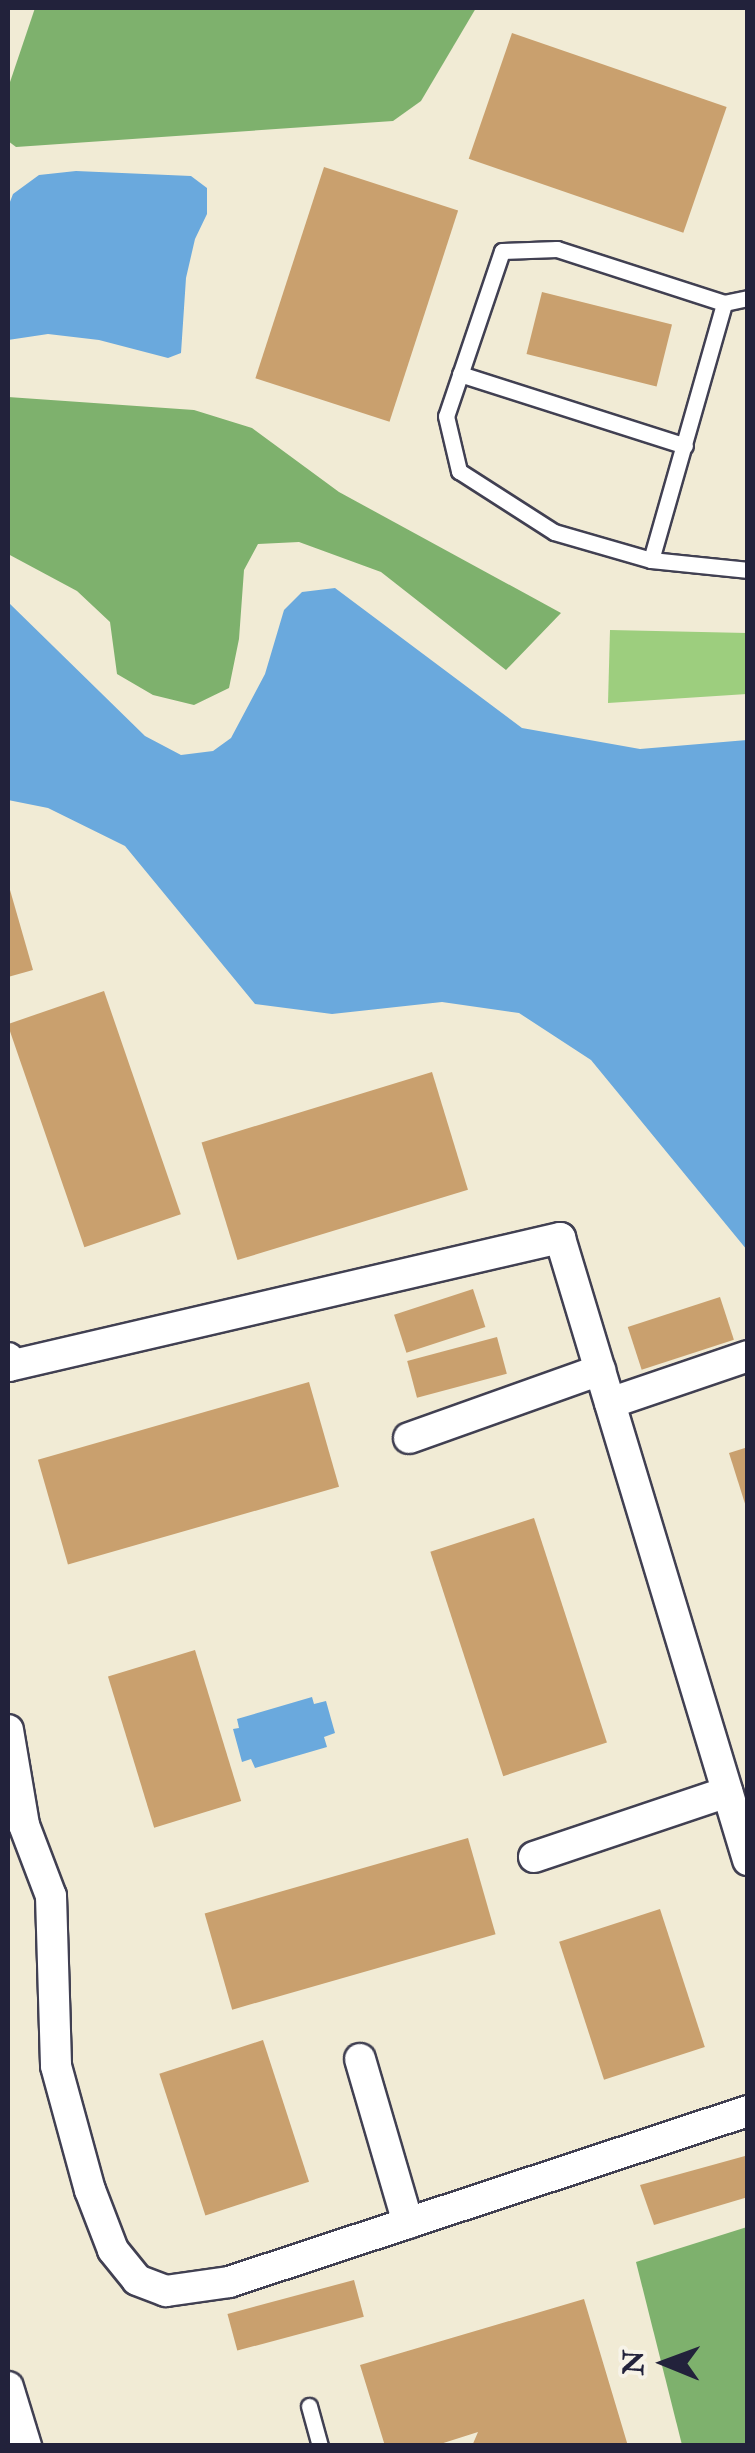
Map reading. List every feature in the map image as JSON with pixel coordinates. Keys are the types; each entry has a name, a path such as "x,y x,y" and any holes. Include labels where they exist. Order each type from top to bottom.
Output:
{"street":[{"path":"8,1363 560,1238 748,1860"},
{"path":"610,1403 748,1356"},
{"path":"409,1438 600,1370"},
{"path":"8,1730 16,1828 51,1896 56,2066 112,2250 137,2280 166,2291 229,2282 748,2111"},
{"path":"534,1857 727,1792"},
{"path":"360,2059 408,2224"},
{"path":"8,2387 26,2446"}],"lane":[{"path":"748,298 724,304 557,249 502,251 446,416 458,471 554,532 651,560 748,570"},
{"path":"651,560 724,304"},
{"path":"460,374 684,446"},
{"path":"309,2406 320,2446"}],"green space":[{"path":"35,8 476,8 421,101 393,121 16,147 8,141 8,88"},
{"path":"8,397 194,410 252,428 339,492 561,613 506,670 381,572 299,542 258,544 244,570 239,639 229,688 194,705 153,695 117,674 110,622 77,591 8,554"},
{"path":"610,630 747,633 747,694 608,703"},
{"path":"747,2227 747,2445 682,2445 636,2262"}],"water":[{"path":"76,171 191,176 207,188 207,214 195,239 186,278 181,353 168,358 99,340 48,334 8,340 8,207 13,194 39,175"},
{"path":"335,588 522,728 640,749 747,740 747,1250 591,1060 519,1013 442,1002 332,1014 255,1004 125,846 48,808 8,800 8,602 145,736 181,755 213,751 231,738 265,674 284,610 302,592"},
{"path":"312,1697 314,1704 326,1701 335,1733 324,1737 327,1747 255,1768 251,1759 242,1762 233,1729 239,1728 237,1719"}],"building":[{"path":"512,33 727,107 683,233 469,159"},
{"path":"324,167 458,211 389,422 255,378"},
{"path":"542,292 672,324 657,387 527,354"},
{"path":"8,883 33,970 8,977"},
{"path":"104,991 181,1214 84,1247 8,1024"},
{"path":"432,1072 468,1190 237,1260 202,1142"},
{"path":"473,1289 485,1327 406,1353 394,1315"},
{"path":"720,1297 734,1340 642,1370 628,1327"},
{"path":"497,1337 507,1374 417,1398 407,1361"},
{"path":"309,1382 339,1487 68,1565 38,1460"},
{"path":"748,1447 748,1510 747,1510 729,1453"},
{"path":"534,1518 607,1742 503,1776 430,1552"},
{"path":"195,1650 241,1801 154,1828 108,1677"},
{"path":"468,1838 496,1934 232,2010 205,1914"},
{"path":"660,1909 705,2047 604,2080 559,1942"},
{"path":"263,2040 309,2182 205,2215 159,2074"},
{"path":"745,2156 748,2197 654,2225 640,2185"},
{"path":"354,2280 364,2317 237,2351 227,2314"},
{"path":"584,2299 628,2446 472,2446 478,2432 434,2446 385,2446 360,2365"}]}
